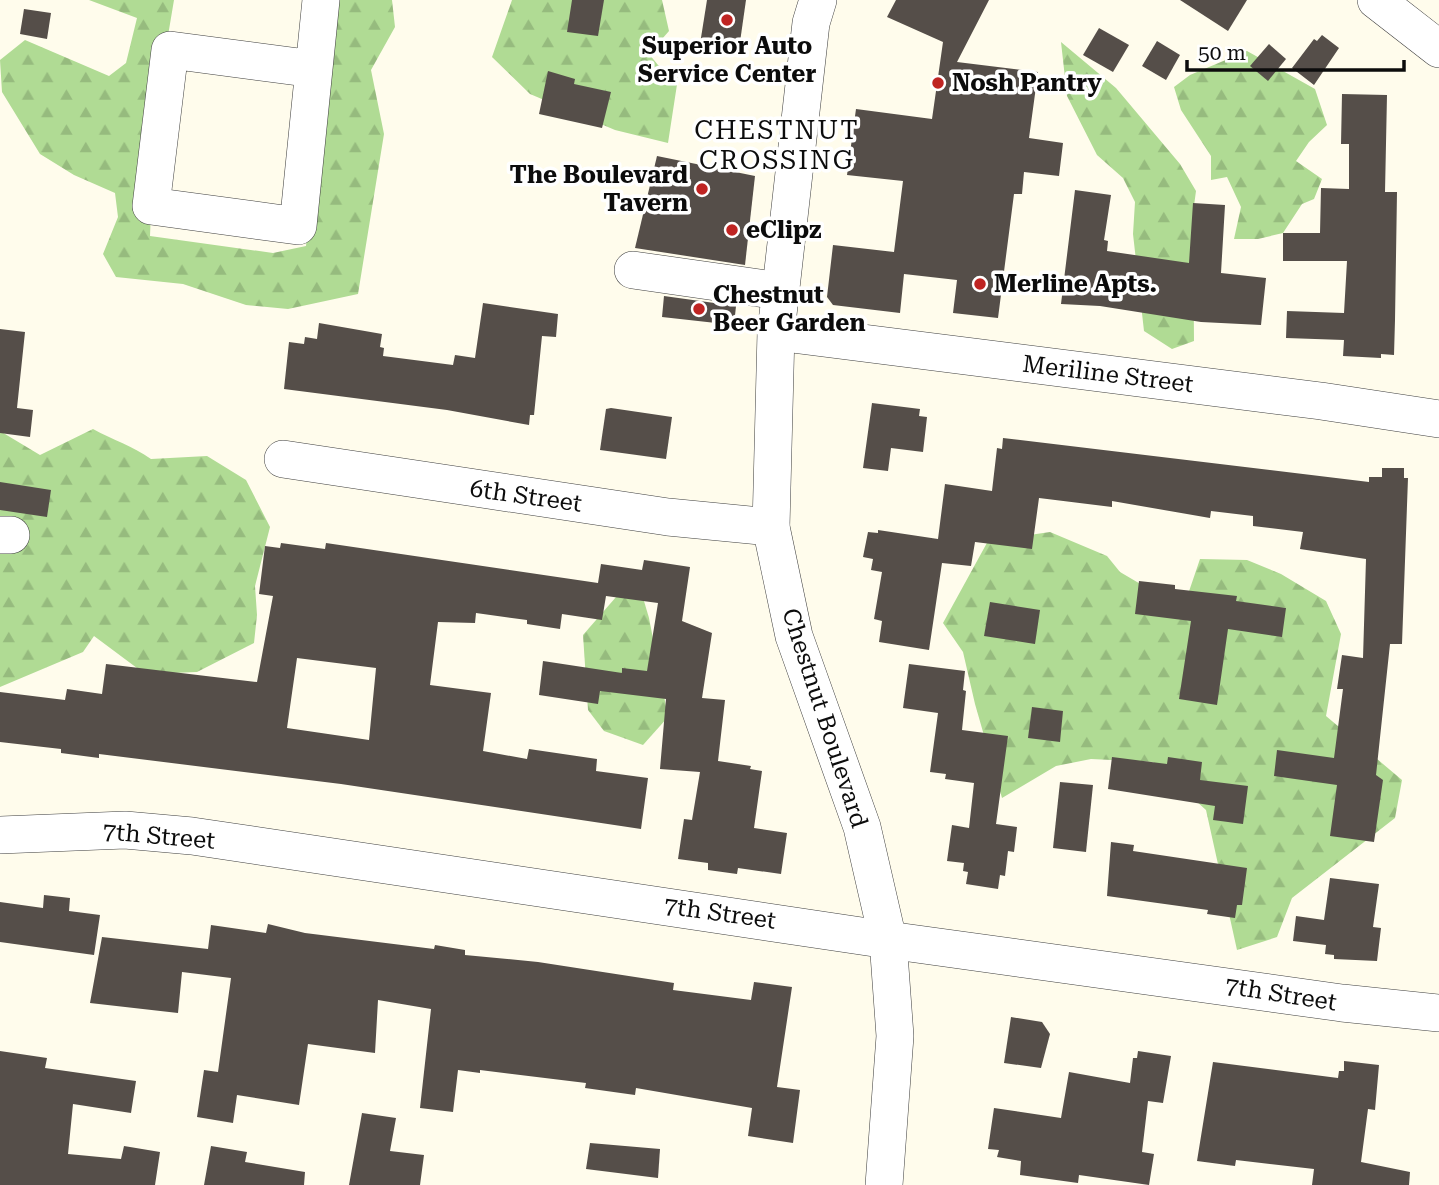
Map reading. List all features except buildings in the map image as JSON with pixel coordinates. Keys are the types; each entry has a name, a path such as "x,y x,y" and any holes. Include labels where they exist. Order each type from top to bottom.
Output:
{"street":[{"path":"314,69 170,50 151,206 298,226 314,69 321,0"},
{"name":"Chestnut Boulevard","path":"818,0 811,23 776,332 771,527 794,636 862,827 888,940 895,1036 884,1185"},
{"path":"1377,0 1439,49"},
{"path":"633,270 780,291"},
{"name":"Meriline Street","path":"776,332 1321,401 1439,419"},
{"name":"6th Street","path":"282,459 668,517 771,527"},
{"name":"7th Street","path":"0,835 125,830 192,836 888,940 1342,1003 1439,1013"}],"green space":[{"path":"89,0 174,0 155,113 150,236 273,253 306,246 322,50 332,0 392,0 395,27 371,70 384,134 358,294 288,309 246,305 183,284 116,277 103,254 118,217 115,193 74,175 40,154 2,92 0,60 25,40 109,76 126,63 137,18"},
{"path":"512,0 662,0 669,31 649,54 658,65 678,78 668,143 615,130 530,94 492,57"},
{"path":"1061,42 1116,88 1180,164 1196,191 1193,213 1194,341 1172,349 1144,331 1133,234 1135,202 1123,178 1097,155 1067,96"},
{"path":"1247,51 1315,89 1327,125 1309,142 1296,161 1322,179 1314,199 1302,204 1283,233 1258,239 1234,239 1241,207 1227,177 1211,180 1211,156 1181,110 1174,87 1190,75"},
{"path":"93,429 151,459 207,456 246,480 270,527 255,586 257,615 254,643 197,672 145,674 94,636 83,652 0,687 0,431 40,455"},
{"path":"1050,532 1107,556 1120,572 1183,609 1200,559 1247,560 1281,574 1326,601 1341,634 1326,716 1402,780 1395,818 1292,898 1277,937 1237,950 1206,810 1153,762 1091,759 1056,766 1002,798 963,652 943,623 988,541"},
{"path":"636,574 649,618 668,717 643,745 604,731 588,710 583,635"}],"place":[{"name":"Superior Auto Service Center","path":"727,20"},
{"name":"Nosh Pantry","path":"938,83"},
{"name":"The Boulevard Tavern","path":"702,189"},
{"name":"eClipz","path":"732,230"},
{"name":"Merline Apts.","path":"980,284"},
{"name":"Chestnut Beer Garden","path":"699,309"}],"district":[{"name":"CHESTNUT CROSSING","path":"777,145"}]}
